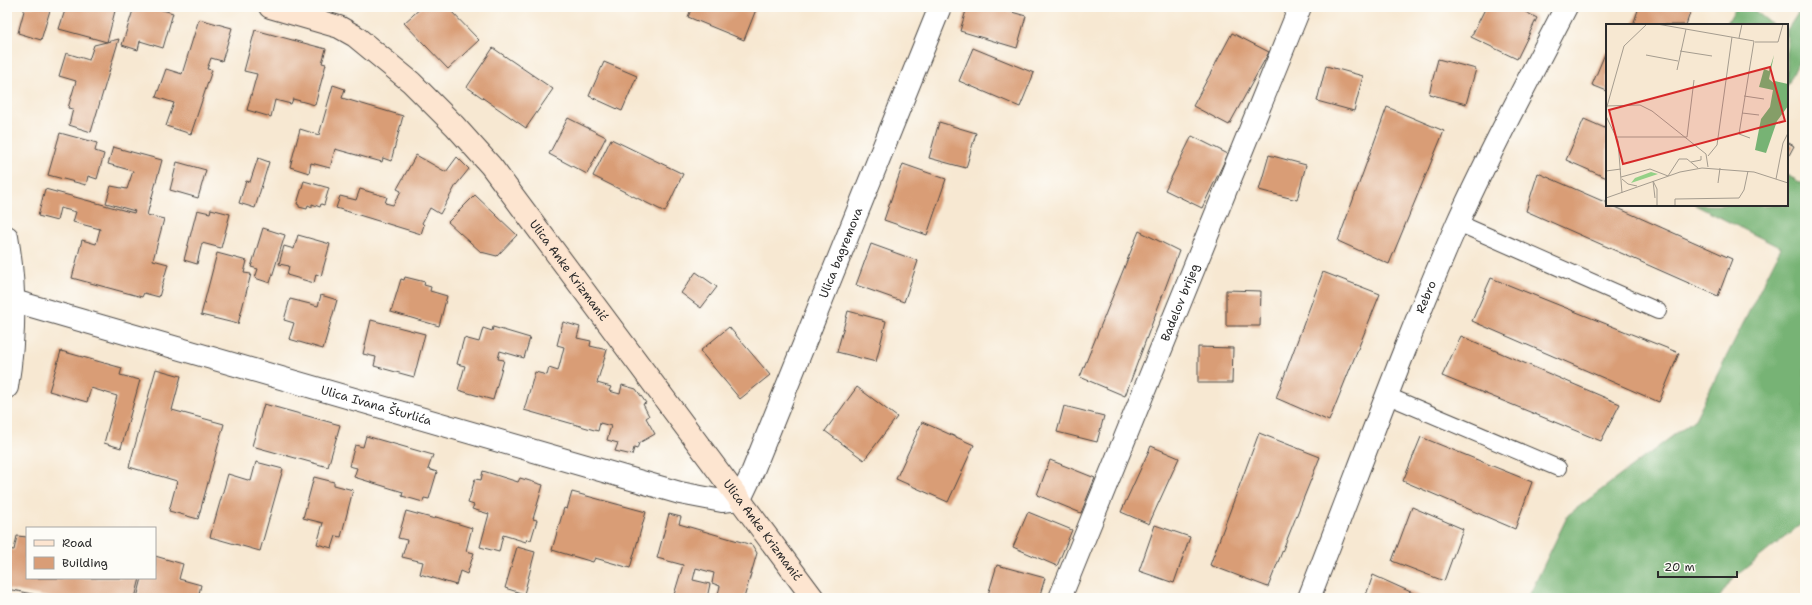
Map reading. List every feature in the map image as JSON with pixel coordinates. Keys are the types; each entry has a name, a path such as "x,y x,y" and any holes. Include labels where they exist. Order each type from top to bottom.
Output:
{"street":[{"name":"Ulica Anke Krizmanić","path":"270,7 339,28 355,36 411,82 455,126 491,166 813,598"},
{"name":"Ulica bagremova","path":"740,499 940,7"},
{"name":"Badelov brijeg","path":"1060,598 1300,7"},
{"name":"Rebro","path":"1309,598 1458,223 1497,140 1566,7"},
{"path":"7,237 12,264 14,301 13,342 7,387"},
{"name":"Ulica Ivana Šturlića","path":"14,301 680,493 722,501 740,499"}],"lane":[{"path":"1458,223 1658,310"},
{"path":"1388,396 1558,468"}],"green space":[{"path":"1736,7 1750,7 1772,24 1727,24"},
{"path":"1802,7 1805,7 1805,49 1788,84 1788,28"},
{"path":"1788,176 1805,185 1805,521 1732,579 1719,598 1528,598 1568,515 1695,419 1781,248 1697,206 1788,206"}],"building":[{"path":"25,7 51,7 41,40 18,33"},
{"path":"66,7 116,7 107,42 59,29"},
{"path":"134,7 152,7 173,13 163,48 140,41 138,50 122,45"},
{"path":"422,7 447,7 479,40 448,69 404,23"},
{"path":"692,7 757,7 744,40 688,17"},
{"path":"967,7 994,7 1026,16 1017,48 960,31"},
{"path":"1486,7 1516,7 1537,18 1517,59 1471,37"},
{"path":"1639,7 1692,7 1686,24 1633,24"},
{"path":"199,19 232,28 222,61 211,58 207,69 212,70 191,134 166,126 174,103 156,97 166,69 182,74"},
{"path":"255,30 326,49 322,63 326,64 315,105 293,99 291,104 275,100 271,117 247,110 257,74 244,71"},
{"path":"1232,33 1269,52 1229,125 1193,106"},
{"path":"119,39 91,132 69,125 73,109 68,108 76,81 59,76 66,53 89,60 94,45"},
{"path":"493,48 553,89 526,128 467,87"},
{"path":"973,48 1034,73 1020,107 959,81"},
{"path":"1606,51 1606,91 1592,85"},
{"path":"1438,59 1476,69 1466,104 1429,94"},
{"path":"604,62 637,76 622,111 589,96"},
{"path":"1326,66 1363,76 1354,111 1317,101"},
{"path":"333,85 345,89 342,98 403,116 391,161 383,158 382,162 335,149 330,168 311,163 309,173 290,167 300,129 319,135"},
{"path":"1387,107 1444,131 1389,264 1338,241"},
{"path":"568,118 606,137 587,174 549,154"},
{"path":"1584,119 1606,129 1606,178 1566,160"},
{"path":"939,122 976,133 966,168 929,158"},
{"path":"60,133 97,143 95,151 104,154 97,179 88,176 86,185 48,175"},
{"path":"1192,136 1228,154 1202,208 1165,190"},
{"path":"611,139 683,174 665,212 593,176"},
{"path":"1788,143 1794,146 1788,157"},
{"path":"113,147 162,160 147,215 164,219 153,260 168,264 159,297 144,293 142,297 72,278 82,240 96,244 100,229 73,222 76,212 60,208 57,221 38,216 45,189 134,213 135,211 106,203 111,186 127,189 133,171 108,164"},
{"path":"416,155 446,172 457,157 469,169 456,185 440,214 430,208 422,223 424,225 421,234 336,208 340,196 356,200 360,189 387,197 385,203 393,205 401,191 397,189"},
{"path":"1269,155 1306,165 1297,200 1259,190"},
{"path":"258,158 269,162 255,208 239,203 246,181 250,182"},
{"path":"177,162 206,170 198,198 170,190"},
{"path":"903,164 946,179 927,235 884,220"},
{"path":"1538,173 1606,203 1606,206 1613,206 1732,259 1718,296 1526,211"},
{"path":"304,181 329,188 324,205 321,204 320,207 312,204 312,207 308,205 307,209 299,207 297,204"},
{"path":"475,195 517,235 497,256 481,252 448,222"},
{"path":"211,209 230,214 221,248 202,243 197,264 184,260 197,210 210,213"},
{"path":"263,228 285,235 270,283 255,278 258,269 251,267"},
{"path":"1139,231 1179,251 1125,396 1080,377"},
{"path":"298,235 330,244 321,276 316,274 314,283 287,275 289,266 279,264 284,246 294,249"},
{"path":"871,244 918,261 904,302 856,285"},
{"path":"217,253 247,261 244,273 251,274 238,324 201,315"},
{"path":"696,272 717,287 701,308 681,293"},
{"path":"1323,272 1380,294 1329,421 1276,398"},
{"path":"405,277 425,282 424,285 431,287 430,291 447,296 439,326 391,312 401,279 404,280"},
{"path":"1491,278 1679,353 1659,402 1472,321"},
{"path":"1226,290 1261,291 1260,326 1226,326"},
{"path":"321,295 337,300 323,349 289,339 294,323 284,320 290,299 318,306"},
{"path":"848,311 886,321 876,362 837,352"},
{"path":"371,320 425,334 414,377 374,366 376,357 363,354"},
{"path":"563,322 580,327 577,338 591,341 590,346 607,350 597,383 611,387 609,391 620,394 622,385 636,389 646,403 643,404 649,416 646,418 655,434 639,443 637,449 634,448 632,455 615,451 618,443 607,440 611,426 600,423 598,431 524,410 535,372 547,375 549,368 558,371 564,347 557,345"},
{"path":"493,327 530,338 524,358 500,351 498,359 504,360 493,400 458,390 465,366 457,364 464,338 479,342 483,328 492,331"},
{"path":"729,327 770,375 740,399 700,351"},
{"path":"1461,336 1620,404 1601,441 1442,376"},
{"path":"1198,347 1233,348 1232,383 1198,383"},
{"path":"61,351 122,368 120,375 140,380 121,448 104,443 117,396 91,388 87,402 49,391"},
{"path":"156,369 181,376 172,410 224,424 198,519 169,511 177,481 129,467"},
{"path":"857,387 897,417 864,460 825,431"},
{"path":"264,404 340,425 328,467 252,446"},
{"path":"1064,406 1104,416 1097,442 1057,432"},
{"path":"922,422 974,445 948,502 896,479"},
{"path":"1259,433 1320,457 1268,587 1210,565"},
{"path":"366,436 433,455 428,469 437,472 429,499 424,498 423,502 402,496 403,492 354,477 357,468 349,466 355,445 363,447"},
{"path":"1421,437 1532,482 1515,529 1403,481"},
{"path":"1151,446 1179,458 1149,524 1121,512"},
{"path":"1050,460 1095,478 1081,513 1037,495"},
{"path":"256,462 283,469 260,551 210,537 228,474 251,481"},
{"path":"483,471 518,482 520,478 543,485 533,519 537,520 531,540 527,539 526,542 503,535 499,552 480,547 489,514 472,509 474,505 468,503 475,479 481,480"},
{"path":"314,477 334,482 334,485 353,490 341,537 336,536 332,548 317,544 323,523 303,518"},
{"path":"572,492 646,512 630,568 595,558 593,562 552,550 564,508 567,509"},
{"path":"1412,507 1463,529 1444,581 1392,561"},
{"path":"406,511 435,519 436,517 472,528 466,551 474,553 467,574 460,571 456,585 420,574 423,562 402,557 407,540 398,538"},
{"path":"1028,512 1072,530 1057,566 1013,547"},
{"path":"669,514 681,517 679,524 752,545 757,553 744,598 717,598 720,586 712,583 714,573 696,568 693,580 710,584 707,598 673,598 683,565 657,558"},
{"path":"1155,525 1190,537 1174,583 1139,571"},
{"path":"17,536 26,537 26,579 140,579 135,598 52,598 7,589 7,549 14,550"},
{"path":"517,547 535,552 524,594 505,588"},
{"path":"156,556 183,564 179,579 201,585 198,598 137,598 142,579 156,579"},
{"path":"997,565 1045,578 1039,598 987,598"},
{"path":"1373,575 1424,598 1365,598"}]}
